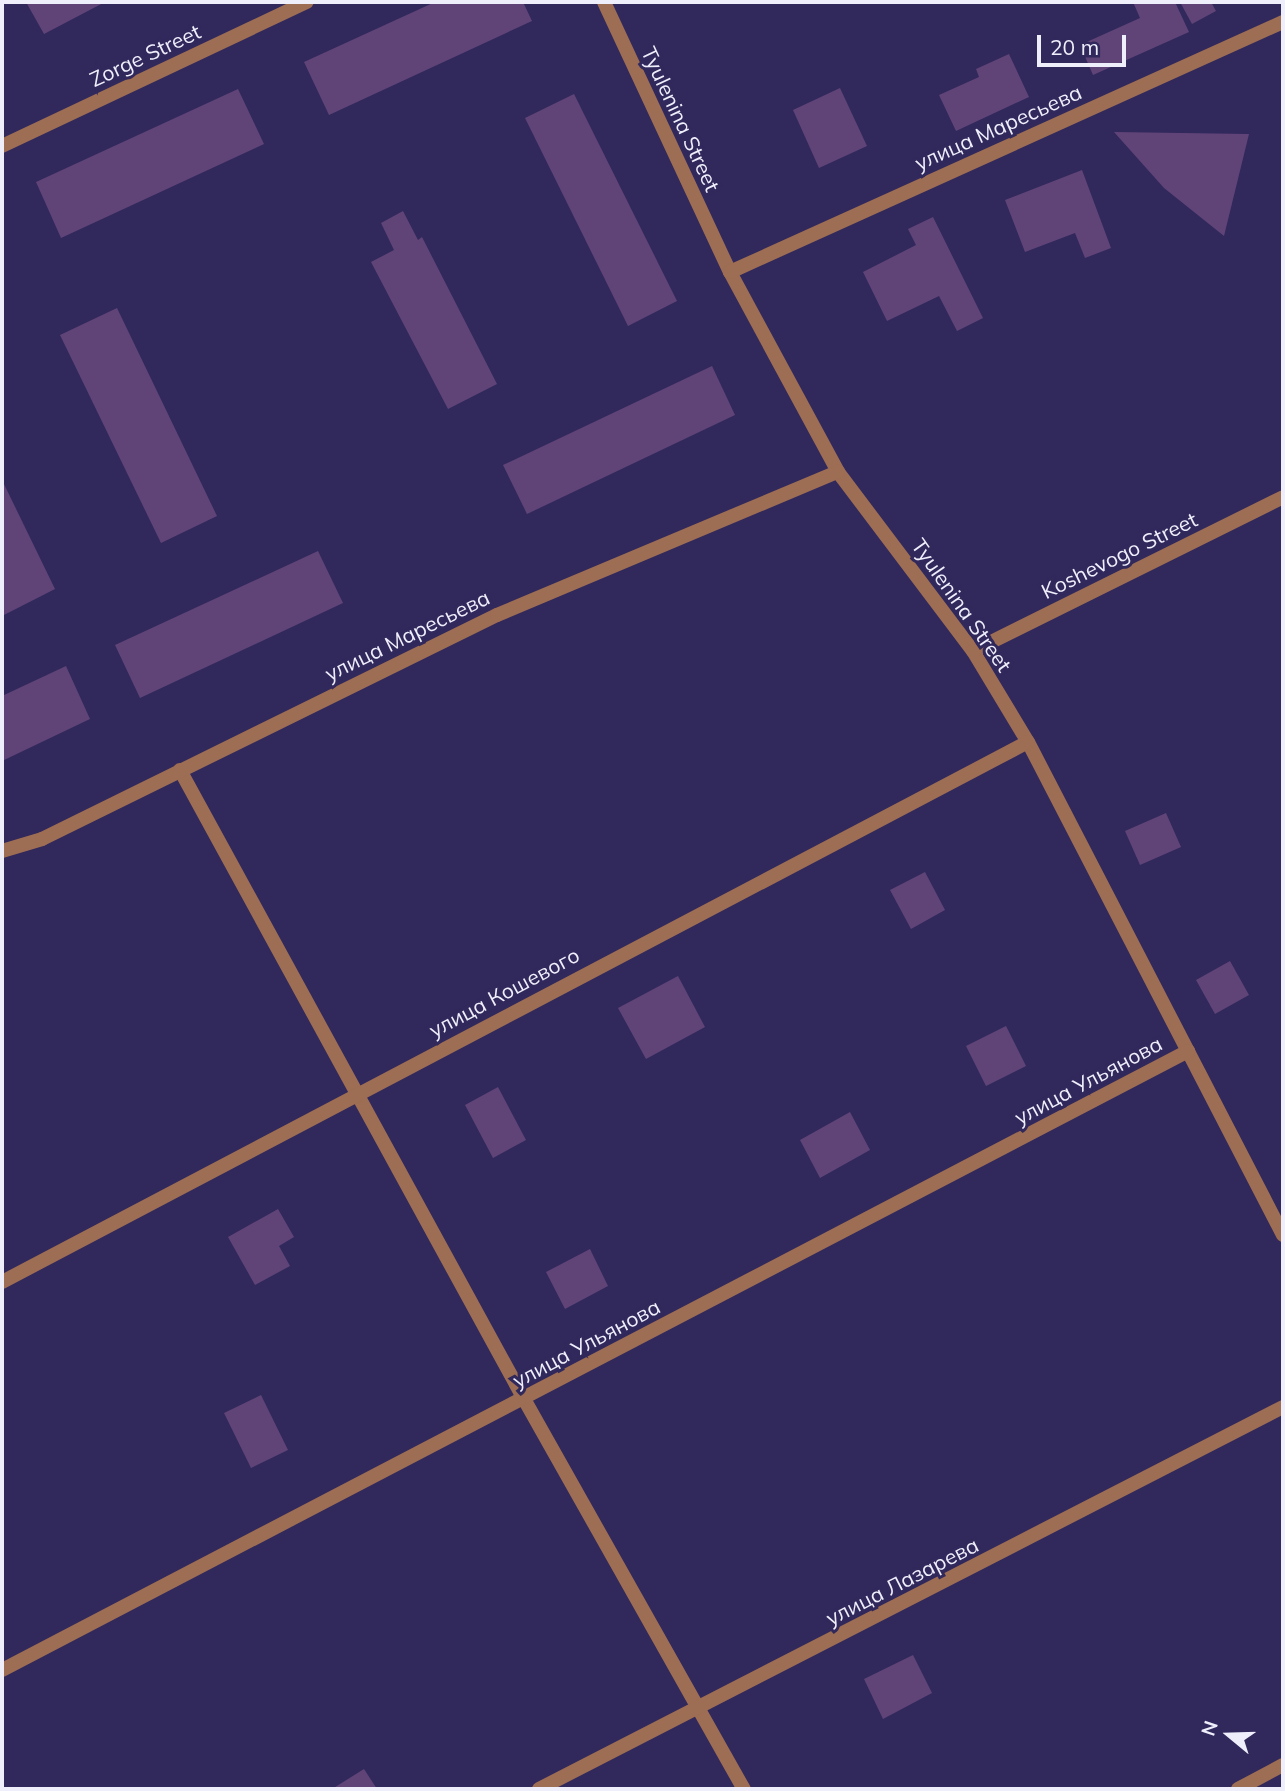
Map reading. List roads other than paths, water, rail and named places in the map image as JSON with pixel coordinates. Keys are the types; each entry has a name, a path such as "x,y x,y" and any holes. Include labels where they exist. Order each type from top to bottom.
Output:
{"street":[{"name":"Zorge Street","path":"2,146 307,2"},
{"name":"Tyulenina Street","path":"604,2 730,272 838,471 973,651 1028,742 1283,1235"},
{"name":"улица Маресьева","path":"730,272 1283,22"},
{"name":"улица Маресьева","path":"2,851 42,839 497,615 838,471"},
{"name":"Koshevogo Street","path":"973,651 1283,497"},
{"name":"улица Кошевого","path":"2,1282 356,1093 1028,742"},
{"path":"180,770 524,1399 744,1789"},
{"name":"улица Ульянова","path":"2,1670 1188,1051"},
{"name":"улица Лазарева","path":"539,1789 701,1709 1283,1407"},
{"path":"1238,1789 1283,1765"}]}
